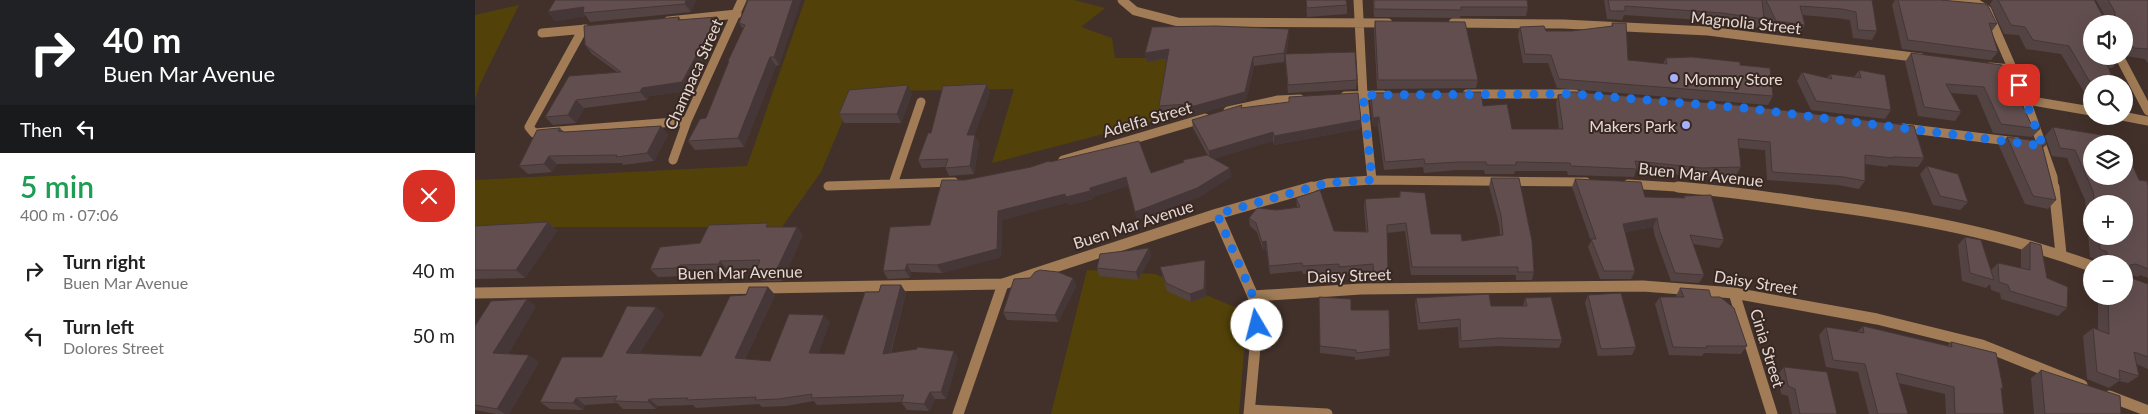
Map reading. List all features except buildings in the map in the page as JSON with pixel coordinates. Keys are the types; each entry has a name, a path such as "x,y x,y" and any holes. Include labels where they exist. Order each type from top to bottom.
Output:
{"street":[{"name":"Champaca Street","path":"673,160 687,120 742,0"},
{"path":"1122,0 1135,11 1178,22 1399,23"},
{"path":"1358,0 1363,95 1372,180"},
{"path":"1949,0 1976,3 1987,10 2026,100 2033,144 2053,177 2061,254"},
{"path":"660,22 737,14"},
{"name":"Magnolia Street","path":"1447,23 1573,24 1708,31 1933,60"},
{"path":"542,33 588,29 529,127 534,133 687,120"},
{"path":"2124,65 2148,111"},
{"path":"1982,66 2011,69"},
{"path":"1335,96 1392,94"},
{"path":"1459,94 1583,95"},
{"name":"Adelfa Street","path":"1053,163 1216,115 1278,100 1306,98"},
{"path":"2026,100 2083,110"},
{"path":"893,184 921,102"},
{"path":"2133,118 2148,121"},
{"path":"1889,126 2033,144"},
{"name":"Buen Mar Avenue","path":"475,293 1003,284 1217,214 1327,183 1372,180 1499,180 1594,183"},
{"path":"828,186 967,182"},
{"name":"Buen Mar Avenue","path":"1613,183 1721,191 1879,212 1964,228 2061,254 2083,263"},
{"path":"1217,214 1253,296 1257,325 1249,412 1327,414"},
{"path":"958,414 1003,284"},
{"name":"Daisy Street","path":"1253,296 1361,289 1643,286 1734,293 1877,319 1982,345 2148,411"},
{"name":"Cinia Street","path":"1734,293 1772,414"}],"shaded area":[{"path":"805,0 1074,0 1105,8 1081,27 1112,38 1115,58 1167,58 1157,120 992,163 1014,89 885,91 854,94 821,172 782,227 475,227 475,180 747,166"},
{"path":"519,5 480,84 475,100 475,15"},
{"path":"1087,270 1155,274 1247,312 1239,414 1051,414"}],"place":[{"name":"Mommy Store","path":"1674,78"},
{"name":"Makers Park","path":"1686,125"}],"route":[{"path":"1257,325 1253,296 1217,214 1327,183 1372,180 1363,95 1574,94 1744,108 2043,146 2019,85"}]}
